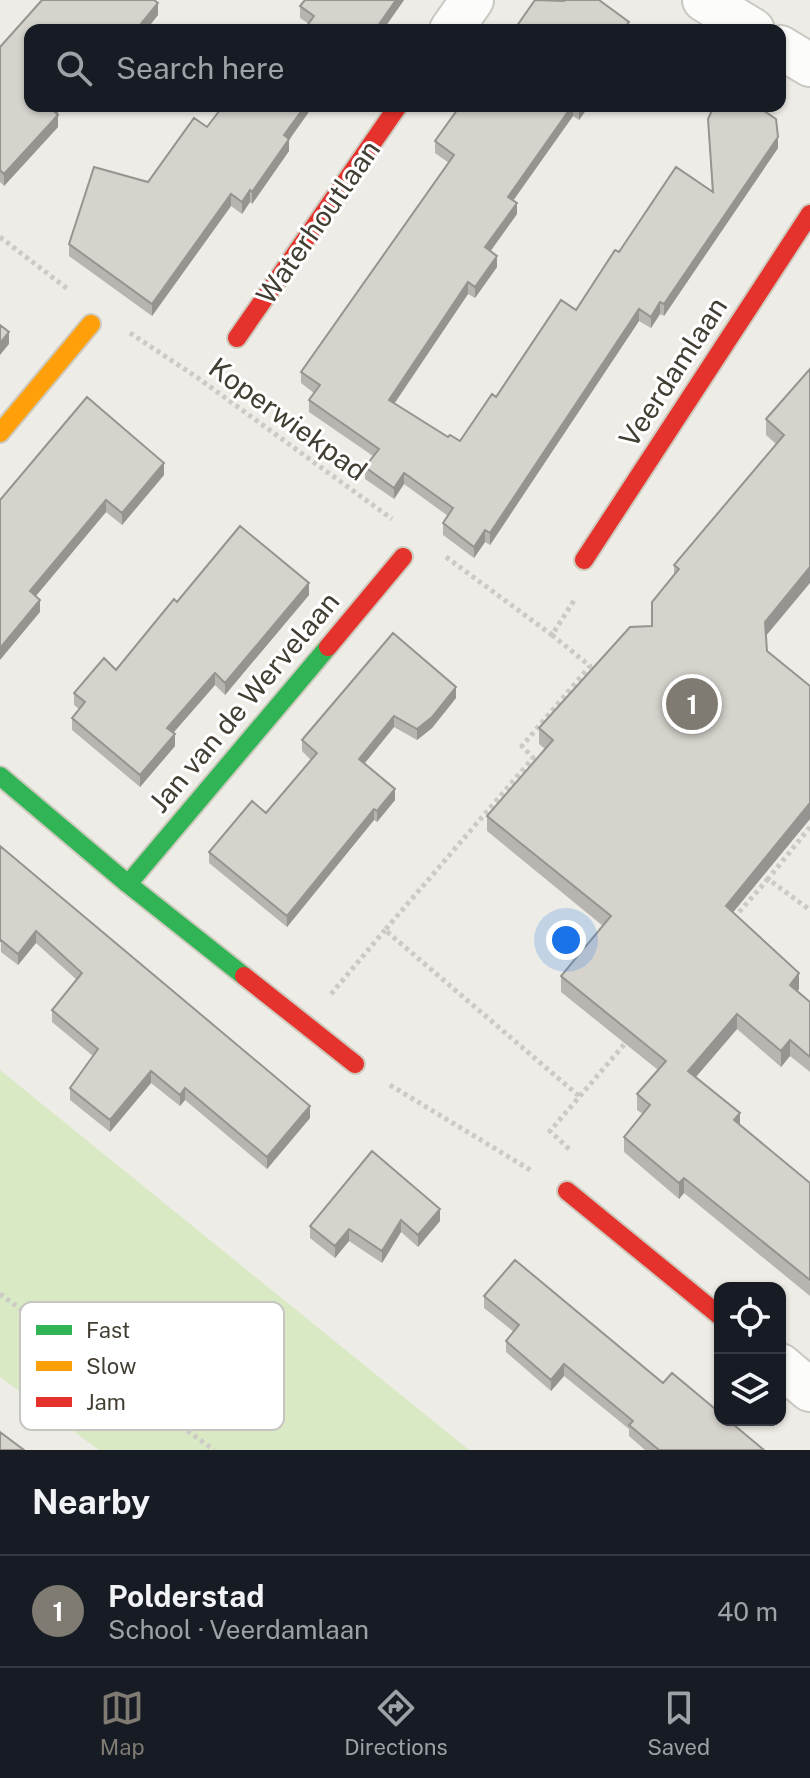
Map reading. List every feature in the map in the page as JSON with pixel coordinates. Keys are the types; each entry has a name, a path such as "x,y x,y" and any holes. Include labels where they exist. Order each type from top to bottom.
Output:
{"street":[{"path":"455,24 472,0"},
{"path":"704,0 743,24"},
{"name":"Waterhoutlaan","path":"237,338 394,112"},
{"name":"Veerdamlaan","path":"584,560 810,214"},
{"path":"0,433 91,324"},
{"name":"Jan van de Wervelaan","path":"128,884 403,557"},
{"path":"0,776 128,884 355,1064"},
{"path":"567,1191 714,1311"},
{"path":"786,1370 810,1390"}],"path":[{"path":"0,237 74,294"},
{"name":"Koperwiekpad","path":"124,329 198,378 396,521"},
{"path":"306,1024 533,758 522,746 590,666 445,557"},
{"path":"552,635 581,590 584,560"},
{"path":"726,927 810,827"},
{"path":"768,879 810,910"},
{"path":"385,930 579,1096"},
{"path":"355,1064 567,1191 587,1166 550,1131 631,1036"},
{"path":"0,1294 20,1309"},
{"path":"187,1430 214,1450"}],"green space":[{"path":"0,1070 469,1450 99,1450 72,1430 284,1430 284,1302 20,1302 20,1392 0,1377"}],"building":[{"path":"42,0 154,0 158,3 141,24 24,24 24,112 55,112 58,115 4,174 0,170 0,47"},
{"path":"305,0 396,0 379,24 308,24 314,16 300,6"},
{"path":"535,0 599,0 629,22 628,24 518,24"},
{"path":"218,112 301,112 284,135 289,139 252,192 250,190 242,202 231,194 152,304 69,244 94,167 148,182 194,118 207,127"},
{"path":"456,112 568,112 508,197 517,203 485,247 497,256 475,287 468,282 389,400 448,437 450,435 460,441 492,394 496,397 561,300 576,310 615,250 619,252 676,167 713,192 708,119 711,112 766,112 776,119 778,137 664,304 660,302 651,317 639,309 490,533 485,530 474,547 443,523 453,508 404,473 394,488 365,467 379,449 309,400 320,385 301,372 454,155 435,141"},
{"path":"0,325 9,332 0,343"},
{"path":"810,369 810,567 765,622 767,651 810,686 810,803 726,906 799,973 790,985 810,1002 810,1057 790,1040 781,1051 737,1014 688,1071 740,1113 734,1120 810,1183 810,1280 684,1178 679,1183 624,1137 650,1105 637,1094 666,1061 561,976 611,916 487,816 553,740 539,728 630,627 652,626 652,602 679,569 674,565 784,435 766,419"},
{"path":"87,397 164,463 122,513 106,500 30,591 40,600 0,648 0,500"},
{"path":"240,526 309,583 225,683 215,673 167,728 175,734 140,775 72,718 85,702 74,693 104,658 116,670"},
{"path":"393,633 456,687 432,717 417,729 394,716 359,759 395,789 377,811 374,809 287,916 209,852 252,801 266,813 317,753 302,740"},
{"path":"0,846 310,1106 267,1157 185,1088 180,1095 151,1071 110,1120 70,1088 98,1049 52,1010 82,973 36,931 18,954 0,941"},
{"path":"372,1151 440,1209 418,1235 401,1220 382,1251 349,1229 335,1246 310,1226"},
{"path":"515,1260 663,1383 672,1373 714,1408 714,1426 735,1426 764,1450 659,1450 629,1425 633,1421 564,1364 551,1380 506,1341 519,1325 484,1296"},
{"path":"0,1432 24,1450 0,1450"}],"traffic: fast":[{"path":"128,884 328,647"},
{"path":"0,776 244,976"}],"traffic: slow":[{"path":"0,433 91,324"}],"traffic: jam":[{"path":"237,338 394,112"},
{"path":"584,560 810,214"},
{"path":"328,647 403,557"},
{"path":"244,976 355,1064"},
{"path":"567,1191 714,1311"}],"place":[{"name":"Polderstad","path":"692,704"}]}
